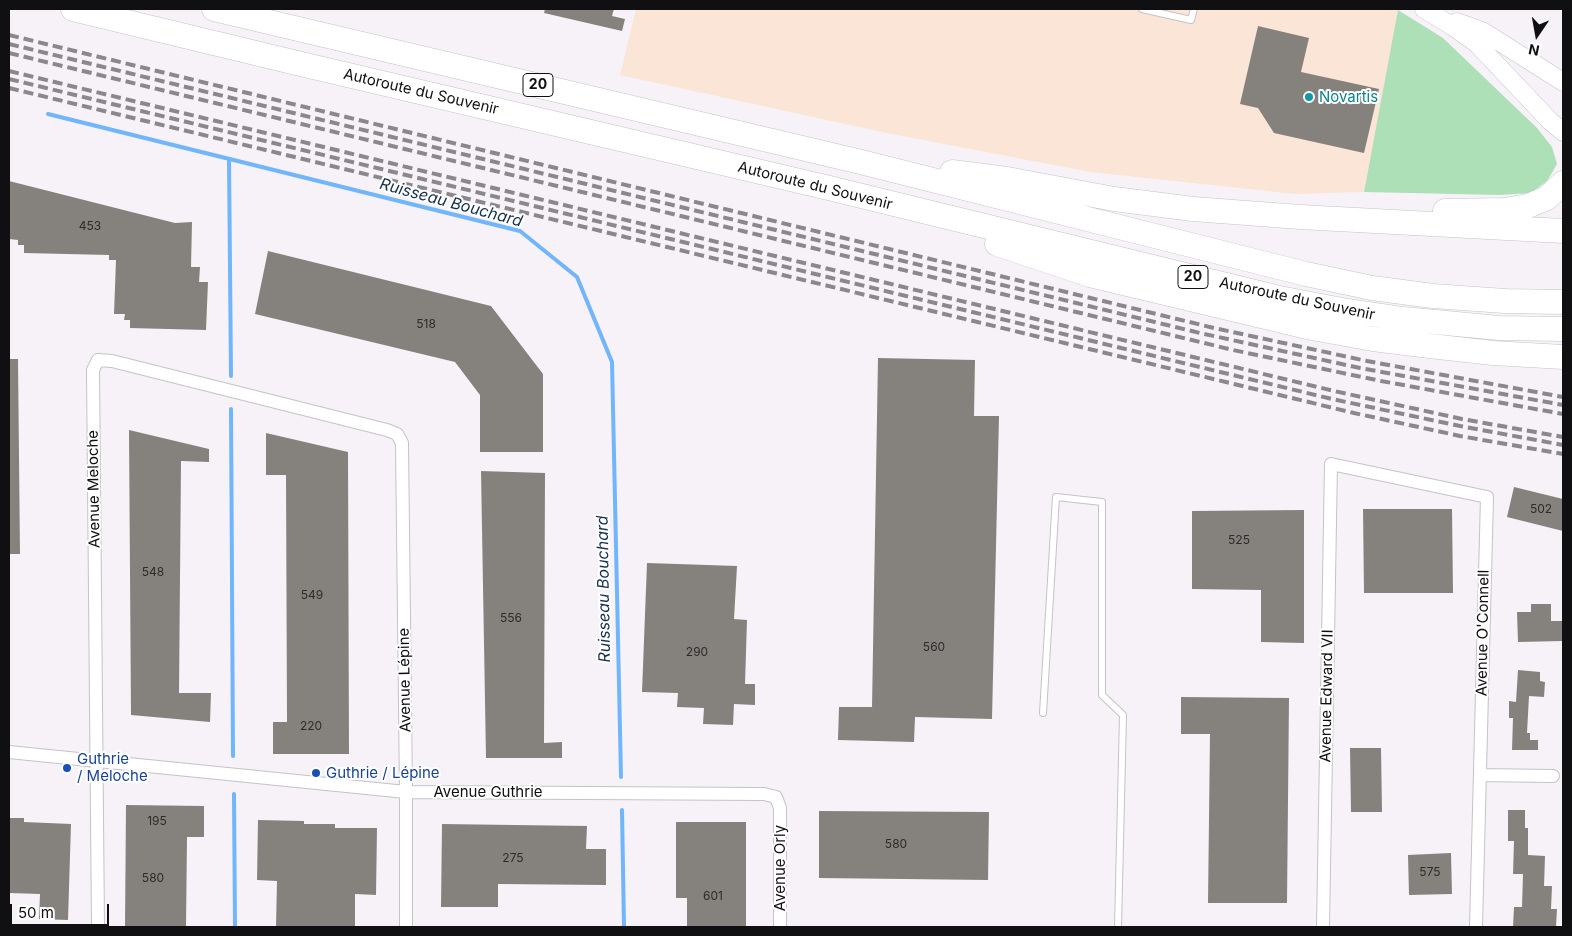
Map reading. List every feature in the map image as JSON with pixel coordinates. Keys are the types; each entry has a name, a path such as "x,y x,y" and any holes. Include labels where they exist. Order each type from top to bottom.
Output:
{"highway":[{"name":"Autoroute du Souvenir","path":"73,9 829,188 1254,292 1372,315 1499,328 1563,329"},
{"name":"Autoroute du Souvenir","path":"214,9 861,162 1233,257 1352,284 1449,297 1505,301 1563,302"},
{"path":"861,162 1007,178 1092,195 1169,206 1270,216 1563,231"},
{"path":"1368,221 1448,210 1519,208 1539,202 1563,183"},
{"path":"829,188 1090,275 1262,317 1411,344 1486,352 1563,357"}],"main road":[{"path":"1429,12 1484,32 1563,82"},
{"path":"1429,12 1461,32 1484,51 1550,121 1563,132"}],"street":[{"name":"Avenue Meloche","path":"98,927 93,370 98,360 112,361 369,425 397,434"},
{"name":"Avenue Lépine","path":"397,434 402,443 406,927"},
{"name":"Avenue O'Connell","path":"1332,464 1487,497 1476,927"},
{"name":"Avenue Edward VII","path":"1323,927 1332,464"},
{"name":"Avenue Guthrie","path":"9,752 406,792 764,794 776,797 780,808"},
{"path":"1480,775 1553,776"},
{"name":"Avenue Orly","path":"780,808 780,927"}],"lane":[{"path":"1142,9 1191,20 1194,9"},
{"path":"1043,713 1056,497 1102,502 1102,695 1122,715 1118,927"}],"shaded area":[{"path":"636,9 1398,10 1364,192 1295,194 1090,172 887,133 620,75"}],"green space":[{"path":"1398,10 1443,38 1537,128 1552,147 1557,164 1547,181 1531,193 1500,195 1364,192"}],"building":[{"path":"545,9 614,9 612,16 625,19 622,31 544,13"},
{"name":"Novartis","path":"1258,26 1309,38 1301,72 1379,89 1364,153 1274,133 1258,108 1240,104"},
{"path":"9,181 175,223 192,222 191,267 200,267 199,282 208,282 206,330 130,328 130,320 124,320 125,314 114,314 116,260 109,260 109,255 24,253 24,245 18,245 18,240 9,239"},
{"path":"268,251 491,306 543,374 543,452 480,452 480,395 455,362 255,314"},
{"path":"878,358 975,360 974,416 999,416 992,719 915,717 914,742 838,740 839,707 872,707"},
{"path":"9,359 18,359 20,554 9,554"},
{"path":"129,430 209,449 209,462 181,461 179,693 211,693 210,722 131,715"},
{"path":"266,433 348,452 349,754 273,754 273,722 287,722 286,475 266,475"},
{"path":"481,471 545,473 544,743 562,742 562,758 486,758"},
{"path":"1514,487 1563,499 1563,531 1507,517"},
{"path":"1363,509 1452,509 1453,593 1364,593"},
{"path":"1304,510 1304,643 1261,642 1261,590 1192,589 1192,511"},
{"path":"647,563 737,566 734,619 747,620 745,684 755,684 755,705 734,704 733,725 703,724 704,708 677,707 678,693 642,692"},
{"path":"1531,604 1551,604 1551,621 1563,621 1563,641 1518,642 1517,612 1531,612"},
{"path":"1518,670 1540,672 1540,681 1545,682 1544,697 1529,696 1527,733 1530,733 1530,740 1538,740 1538,750 1512,750 1513,718 1509,718 1509,701 1516,702"},
{"path":"1181,697 1289,698 1287,903 1208,903 1210,734 1181,734"},
{"path":"1350,748 1381,748 1382,812 1351,812"},
{"path":"126,805 204,806 204,837 187,837 186,927 125,927"},
{"path":"1508,810 1525,810 1525,828 1528,828 1528,855 1545,856 1544,886 1552,886 1551,909 1557,909 1556,927 1513,927 1514,907 1522,907 1523,874 1513,874 1514,841 1508,841"},
{"path":"819,811 989,812 988,880 819,878"},
{"path":"9,818 24,818 24,822 71,824 68,920 39,919 40,894 9,893"},
{"path":"258,820 304,821 304,824 335,824 335,828 377,828 376,895 355,894 355,927 276,927 277,881 257,880"},
{"path":"676,822 746,822 746,927 687,927 687,898 676,898"},
{"path":"442,824 587,826 586,849 606,849 606,885 498,884 498,907 441,907"},
{"path":"1451,853 1452,894 1409,895 1408,855"}],"waterway":[{"name":"Ruisseau Bouchard","path":"48,114 520,231 577,277 612,362 621,777"},
{"path":"229,159 231,376"},
{"path":"231,409 233,756"},
{"path":"234,794 235,927"},
{"name":"Ruisseau Bouchard","path":"622,810 624,927"}],"railway":[{"path":"9,35 1214,328 1367,361 1563,397"},
{"path":"9,44 1200,333 1360,368 1563,405"},
{"path":"9,53 1233,350 1381,381 1563,414"},
{"path":"9,71 1334,391 1462,419 1563,437"},
{"path":"9,79 1332,399 1563,445"},
{"path":"9,88 1354,413 1460,436 1563,454"}],"place":[{"name":"Novartis","path":"1309,97"},
{"name":"Guthrie / Meloche","path":"67,768"},
{"name":"Guthrie / Lépine","path":"316,773"}]}
